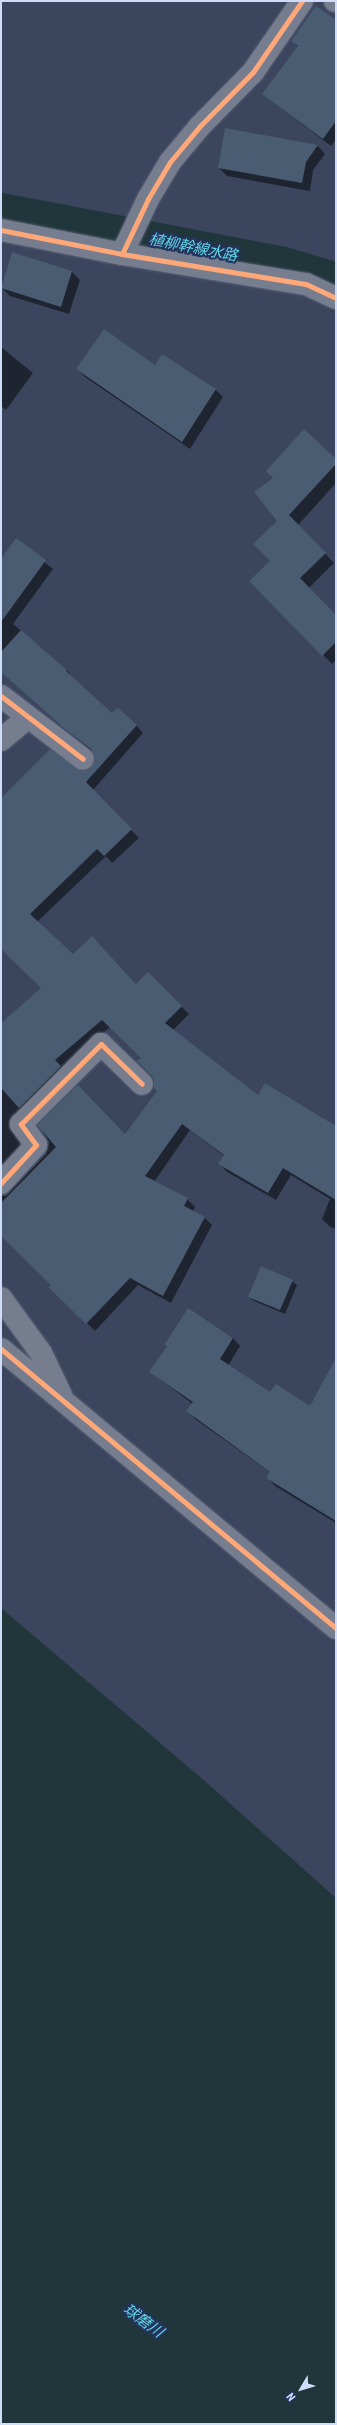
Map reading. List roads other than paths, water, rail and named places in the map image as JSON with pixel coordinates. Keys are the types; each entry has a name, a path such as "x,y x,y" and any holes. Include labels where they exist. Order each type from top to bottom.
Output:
{"street":[{"path":"128,242 148,199 170,162 200,126 253,72 302,1"},
{"path":"1,230 128,242 306,284 336,298"},
{"path":"1,696 83,759"},
{"path":"1,740 28,717"},
{"path":"1,1182 36,1145 21,1124 101,1044 142,1084"},
{"path":"1,1298 41,1353 65,1401"},
{"path":"1,1349 336,1628"}],"water":[{"name":"球磨川","path":"1,1608 199,1776 336,1898 336,2424 1,2424"}],"waterway":[{"name":"植柳幹線水路","path":"1,211 284,265 327,278 336,284"},
{"path":"327,278 336,271"}]}
